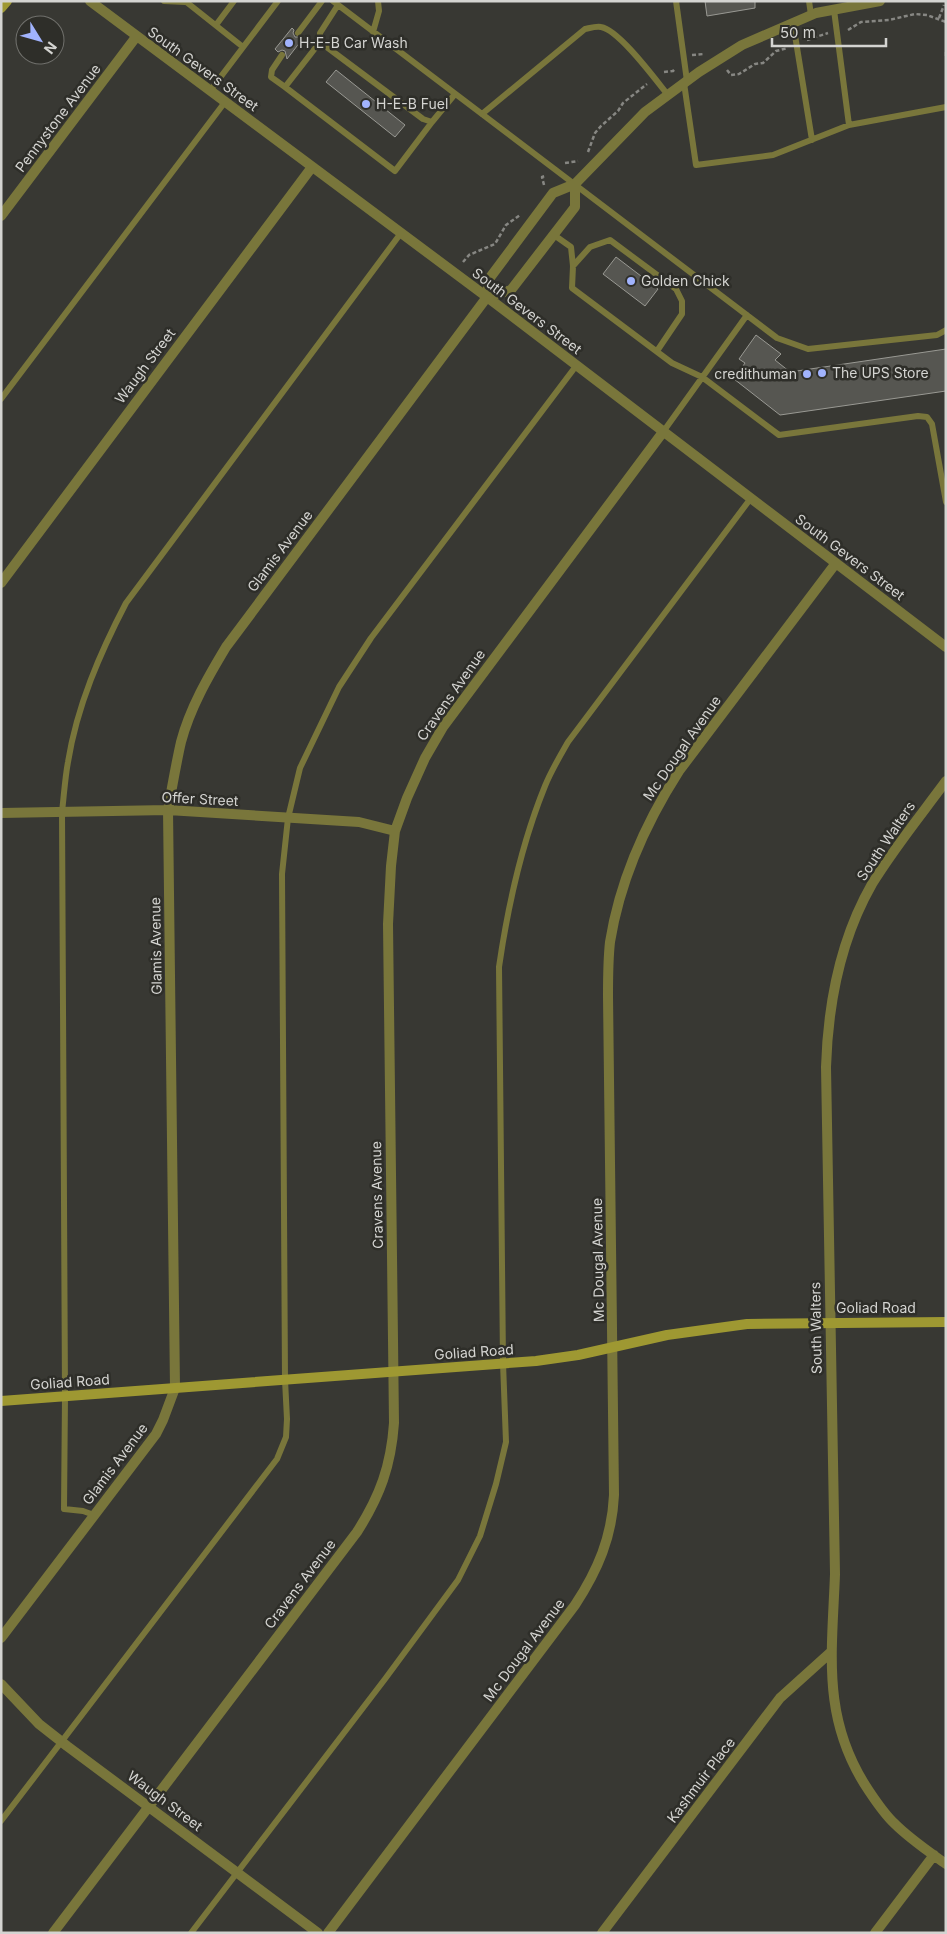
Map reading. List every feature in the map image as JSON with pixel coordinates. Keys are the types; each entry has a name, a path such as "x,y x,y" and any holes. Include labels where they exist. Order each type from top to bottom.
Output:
{"main road":[{"path":"1,8 7,1"},
{"name":"Goliad Road","path":"1,1401 536,1361 578,1355 612,1346 714,1328 746,1324 946,1322"}],"street":[{"name":"South Gevers Street","path":"90,1 487,297 946,648"},
{"path":"575,184 575,208 512,290 487,297 489,279 553,193 575,184 645,112 685,82 742,45 811,15 880,1"},
{"name":"Pennystone Avenue","path":"1,216 136,37"},
{"name":"Waugh Street","path":"1,583 312,166"},
{"name":"Glamis Avenue","path":"1,1638 156,1434 174,1388 168,810 182,740 193,708 221,654 487,297"},
{"name":"Cravens Avenue","path":"53,1933 357,1532 371,1510 383,1482 391,1450 394,1423 388,924 395,831 425,758 443,727 663,432"},
{"name":"Mc Dougal Avenue","path":"328,1933 575,1605 600,1561 613,1512 608,996 610,944 626,876 640,840 658,805 679,772 836,563"},
{"name":"South Walters","path":"946,781 892,853 872,885 852,928 842,955 833,992 827,1029 826,1067 834,1574 831,1652 836,1716 841,1736 857,1774 879,1806 893,1823 946,1864"},
{"name":"Offer Street","path":"1,813 168,810 359,822 395,831"},
{"name":"Kashmuir Place","path":"602,1933 780,1698 831,1652"},
{"name":"Waugh Street","path":"1,1684 22,1707 61,1741 318,1933"},
{"path":"876,1933 934,1855"}],"lane":[{"path":"164,1 185,1 243,47"},
{"path":"216,25 234,1"},
{"path":"210,91 278,1"},
{"path":"298,33 322,1"},
{"path":"373,32 379,11 378,1"},
{"path":"676,1 696,165 773,155 850,125 946,107"},
{"path":"809,1 811,15"},
{"path":"285,87 320,42 320,33 336,3 777,338 808,349 937,335 946,330"},
{"path":"834,10 850,125"},
{"path":"793,23 812,140"},
{"path":"482,114 585,29 600,26 612,31 622,40 668,95"},
{"path":"320,42 423,119 432,122"},
{"path":"282,55 272,70 271,76 395,171 455,94"},
{"path":"1,400 225,102"},
{"path":"94,1515 83,1511 64,1509 62,812 68,761 82,704 103,648 126,603 401,233"},
{"path":"554,235 571,247 573,266 572,288 672,363 702,377 779,435 918,416 927,417 932,424 946,502"},
{"path":"573,266 590,247 610,240 676,289 682,301 682,314 657,351"},
{"path":"663,432 747,315"},
{"path":"1,1821 277,1459 286,1437 282,874 288,818 300,768 339,687 371,638 576,366"},
{"path":"191,1933 385,1679 458,1580 480,1536 496,1484 506,1442 503,1363 499,967 506,917 523,848 545,784 568,742 750,498"}],"path":[{"path":"939,18 944,5"},
{"path":"946,52 946,57"},
{"path":"542,191 544,186 542,178 567,162 578,162 587,152 595,133 623,103 662,72 673,71 691,55 707,54"},
{"path":"463,262 469,255 495,244 506,225 523,213"}],"building":[{"path":"705,1 755,1 755,8 707,16"},
{"name":"H-E-B Car Wash","path":"292,28 295,37 304,37 287,59 285,51 278,52 275,49"},
{"name":"H-E-B Fuel","path":"336,70 405,125 395,137 326,82"},
{"name":"Golden Chick","path":"616,257 658,289 645,306 603,274"},
{"path":"756,335 781,354 775,360 790,372 946,349 946,391 780,415 734,379 745,363 739,359"}],"place":[{"name":"H-E-B Car Wash","path":"289,43"},
{"name":"H-E-B Fuel","path":"366,104"},
{"name":"Golden Chick","path":"631,281"},
{"name":"The UPS Store","path":"822,373"},
{"name":"credithuman","path":"807,374"}]}
